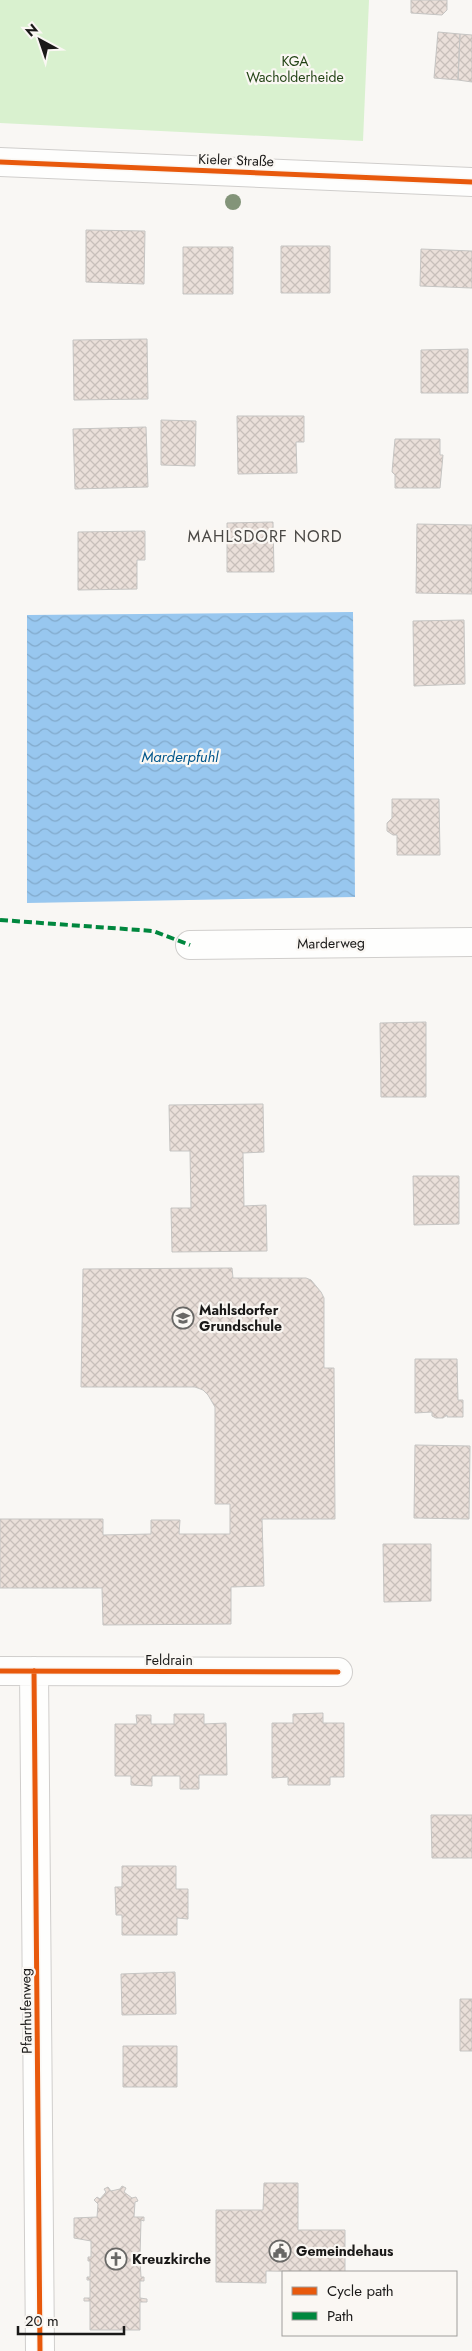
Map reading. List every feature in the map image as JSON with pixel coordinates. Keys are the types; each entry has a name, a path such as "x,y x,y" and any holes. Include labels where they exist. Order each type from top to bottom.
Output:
{"street":[{"name":"Kieler Straße","path":"0,162 472,182"},
{"name":"Marderweg","path":"190,945 472,942"},
{"name":"Feldrain","path":"0,1671 338,1672"},
{"name":"Pfarrhufenweg","path":"34,1671 40,2351"}],"green space":[{"name":"KGA Wacholderheide","path":"0,0 369,0 363,141 0,123"}],"water":[{"name":"Marderpfuhl","path":"353,612 355,897 27,903 27,615"}],"building":[{"path":"411,0 447,0 447,10 442,15 411,13"},
{"path":"438,32 460,34 458,80 434,78"},
{"path":"460,34 472,35 472,82 458,80"},
{"path":"86,230 145,231 144,284 86,282"},
{"path":"281,246 330,246 330,293 281,293"},
{"path":"183,247 233,247 233,294 183,294"},
{"path":"421,249 472,251 472,288 420,286"},
{"path":"147,339 148,399 74,400 73,340"},
{"path":"468,349 468,393 421,393 421,350"},
{"path":"237,416 304,416 304,442 296,442 297,473 238,474"},
{"path":"161,420 196,421 195,466 161,465"},
{"path":"146,427 148,487 75,489 73,429"},
{"path":"395,439 440,439 440,455 443,455 440,488 395,488 395,475 392,472"},
{"path":"273,522 274,572 227,572 227,523"},
{"path":"417,524 472,525 472,594 416,593"},
{"path":"145,531 145,560 137,560 137,589 78,590 78,532"},
{"path":"464,620 465,684 414,686 413,621"},
{"path":"392,799 439,799 440,855 397,855 397,835 387,831 387,823 392,818"},
{"path":"426,1022 426,1097 381,1097 380,1023"},
{"path":"263,1104 264,1152 243,1153 244,1206 266,1205 267,1251 172,1252 171,1208 191,1208 190,1151 170,1151 169,1105"},
{"path":"413,1176 459,1176 459,1224 414,1225"},
{"path":"232,1268 233,1278 306,1278 311,1280 324,1298 324,1368 334,1368 335,1519 262,1519 264,1586 231,1587 231,1624 103,1625 102,1588 0,1588 0,1519 103,1519 103,1535 151,1534 151,1520 180,1520 179,1534 230,1534 230,1504 215,1504 215,1407 203,1390 195,1387 81,1387 83,1269"},
{"path":"415,1359 457,1359 458,1400 463,1400 463,1417 447,1417 447,1415 443,1418 436,1418 432,1416 432,1412 415,1413"},
{"path":"415,1445 470,1446 469,1519 414,1518"},
{"path":"383,1544 431,1544 431,1601 384,1602"},
{"path":"323,1713 323,1723 344,1723 344,1777 330,1777 330,1785 288,1785 288,1777 272,1778 272,1723 293,1723 293,1714"},
{"path":"174,1714 204,1714 204,1724 226,1723 227,1775 199,1775 199,1789 180,1789 180,1776 152,1776 152,1786 131,1785 131,1776 115,1776 115,1724 137,1724 136,1715 151,1715 151,1724 174,1724"},
{"path":"431,1815 472,1815 472,1858 432,1858"},
{"path":"122,1866 176,1866 176,1889 188,1889 188,1919 177,1918 177,1935 122,1935 122,1915 116,1915 115,1887 122,1887"},
{"path":"175,1972 176,2014 122,2015 121,1974"},
{"path":"460,1999 472,1999 472,2051 460,2051"},
{"path":"123,2046 177,2046 177,2087 123,2087"},
{"name":"Gemeindehaus","path":"264,2183 298,2183 298,2230 345,2230 345,2271 266,2271 266,2283 216,2282 216,2210 263,2210"},
{"name":"Kreuzkirche","path":"122,2186 126,2188 124,2192 132,2198 136,2197 138,2201 135,2202 134,2217 144,2217 144,2221 141,2220 140,2256 144,2256 144,2260 140,2260 141,2277 144,2277 144,2281 140,2281 140,2298 147,2299 147,2302 140,2302 140,2330 90,2330 90,2301 84,2301 84,2298 90,2298 90,2280 87,2280 87,2277 90,2277 90,2261 88,2261 88,2257 91,2257 91,2241 74,2238 74,2218 97,2217 98,2204 94,2200 97,2197 100,2199 106,2192 104,2189 108,2187 111,2191 120,2189"}],"marked path":[{"path":"0,920 153,931 190,945"}],"cycle path":[{"path":"0,162 472,182"},
{"path":"0,1671 338,1672"},
{"path":"34,1671 40,2351"}],"place":[{"name":"Mahlsdorfer Grundschule","path":"183,1318"},
{"name":"Gemeindehaus","path":"280,2251"},
{"name":"Kreuzkirche","path":"116,2259"}],"district":[{"name":"MAHLSDORF NORD","path":"265,536"}]}
